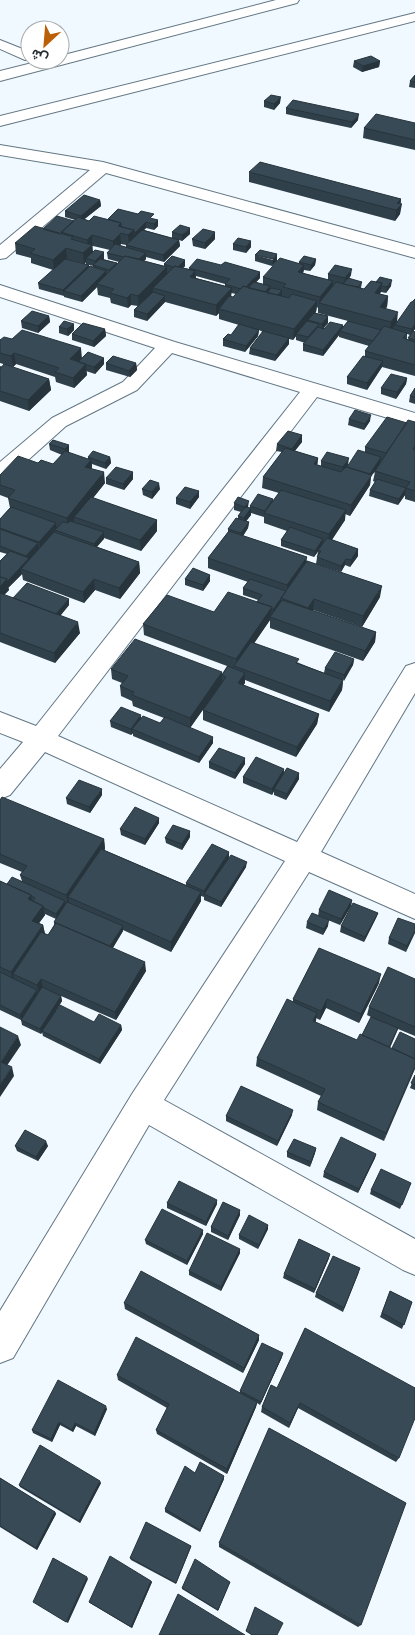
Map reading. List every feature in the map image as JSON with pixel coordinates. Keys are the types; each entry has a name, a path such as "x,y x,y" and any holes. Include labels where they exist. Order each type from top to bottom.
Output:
{"street":[{"path":"70,55 292,0"},
{"path":"0,121 415,17"},
{"path":"0,44 20,53"},
{"path":"0,76 20,69"},
{"path":"0,150 103,167 415,253"},
{"path":"0,254 103,167"},
{"path":"0,291 168,346 415,420"},
{"path":"0,473 59,422 130,386 168,346"},
{"path":"0,788 41,739 312,390"},
{"path":"0,1345 143,1105 303,857 415,672"},
{"path":"0,722 415,907"},
{"path":"143,1105 415,1258"}],"building":[{"path":"371,56 380,61 363,66 354,61"},
{"path":"415,75 415,82 410,81"},
{"path":"271,95 281,97 274,104 264,101"},
{"path":"293,100 359,114 352,122 286,108"},
{"path":"376,114 415,123 415,140 364,128"},
{"path":"260,162 401,199 397,203 402,204 396,210 249,172"},
{"path":"84,195 100,200 81,216 65,211"},
{"path":"118,209 138,214 141,211 154,214 150,218 158,220 154,224 146,222 135,233 134,230 121,227 121,223 108,219"},
{"path":"57,216 74,221 60,234 43,229"},
{"path":"94,216 121,223 118,226 134,230 128,235 121,233 113,241 92,235 87,240 61,232 78,217 89,221"},
{"path":"180,225 190,228 182,235 172,232"},
{"path":"35,226 73,237 71,239 92,245 83,253 66,248 53,260 30,253 35,249 15,243"},
{"path":"203,229 215,232 205,243 192,239"},
{"path":"142,230 179,240 163,255 126,245"},
{"path":"238,238 251,241 246,247 233,244"},
{"path":"115,244 146,253 139,259 107,253"},
{"path":"95,250 104,252 95,261 86,258"},
{"path":"260,250 277,254 273,259 255,255"},
{"path":"125,256 167,267 138,296 131,294 127,298 110,293 114,289 97,284"},
{"path":"172,256 185,260 178,267 164,264"},
{"path":"304,256 316,259 311,265 299,262"},
{"path":"280,258 304,265 298,272 333,281 320,297 283,287 286,284 263,277"},
{"path":"65,259 89,265 63,290 38,283"},
{"path":"100,259 117,263 109,270 93,265"},
{"path":"197,259 221,265 225,262 260,272 246,287 243,286 241,289 225,284 230,279 189,268"},
{"path":"335,265 352,269 345,278 328,274"},
{"path":"90,266 106,271 81,296 64,291"},
{"path":"175,266 195,271 190,277 232,288 216,305 153,288"},
{"path":"380,277 392,280 387,287 381,286 382,283 376,282"},
{"path":"348,278 362,282 358,287 343,284"},
{"path":"371,281 382,283 375,293 388,296 380,307 398,312 391,322 319,303 336,282 364,289"},
{"path":"254,282 270,286 265,292 248,288"},
{"path":"243,286 289,298 292,294 317,301 294,329 219,309 229,296 233,297"},
{"path":"271,288 282,290 278,295 267,293"},
{"path":"153,292 165,296 147,314 134,310"},
{"path":"415,299 415,324 412,329 395,325 411,302"},
{"path":"32,311 49,316 38,326 21,321"},
{"path":"314,313 328,316 322,324 308,320"},
{"path":"64,321 74,324 67,329 59,327"},
{"path":"307,321 319,324 308,337 296,334"},
{"path":"348,321 381,330 373,341 340,331"},
{"path":"330,322 343,325 323,350 303,344 318,327 324,329"},
{"path":"83,323 105,329 93,341 72,334"},
{"path":"239,324 259,330 246,346 223,339 228,334 231,335"},
{"path":"384,326 407,333 403,338 415,342 415,365 365,351"},
{"path":"22,330 81,348 70,359 86,364 73,378 55,372 59,368 14,353 11,356 0,353 0,340 4,337 12,339"},
{"path":"263,331 289,338 276,355 250,348"},
{"path":"413,331 415,332 415,340 408,338"},
{"path":"88,352 104,358 94,367 78,362"},
{"path":"113,356 136,363 129,371 106,363"},
{"path":"363,356 383,361 367,383 347,377"},
{"path":"4,364 49,379 28,400 0,391 0,369"},
{"path":"391,374 407,378 397,392 381,388"},
{"path":"415,388 415,397 410,396"},
{"path":"355,410 371,415 365,424 349,419"},
{"path":"387,417 407,423 386,453 365,447"},
{"path":"408,420 415,422 415,446 413,449 415,450 415,491 406,488 410,482 375,471"},
{"path":"288,431 302,435 292,449 277,444"},
{"path":"53,440 69,445 65,449 49,444"},
{"path":"285,448 318,458 314,464 341,472 346,467 372,475 351,505 263,477"},
{"path":"358,450 381,457 370,474 347,467"},
{"path":"65,451 91,460 85,467 104,472 67,518 8,498 15,490 0,485 0,475 18,456 38,463 41,460 53,464"},
{"path":"93,451 110,457 105,463 88,457"},
{"path":"327,452 349,458 343,467 321,461"},
{"path":"116,467 133,472 123,484 106,478"},
{"path":"377,479 406,488 399,499 370,490"},
{"path":"150,480 159,483 152,492 142,489"},
{"path":"185,487 199,491 190,502 176,498"},
{"path":"281,490 346,510 329,534 264,513"},
{"path":"258,494 273,499 265,511 250,506"},
{"path":"91,497 157,520 140,540 74,517"},
{"path":"238,497 249,501 244,507 234,503"},
{"path":"11,507 56,523 39,542 0,528 0,519"},
{"path":"245,507 251,508 244,518 238,516"},
{"path":"236,518 249,522 241,533 228,529"},
{"path":"70,521 104,532 94,544 55,530 63,522 68,523"},
{"path":"290,527 323,539 315,551 281,540"},
{"path":"0,529 38,543 26,556 0,546"},
{"path":"229,531 307,557 287,585 208,558"},
{"path":"54,532 139,562 119,588 94,579 83,592 21,569"},
{"path":"327,538 358,549 351,560 346,559 341,566 317,557 321,551 318,550"},
{"path":"10,551 29,558 7,582 7,579 0,577 0,561"},
{"path":"307,561 382,586 363,616 314,599 308,608 281,598"},
{"path":"193,568 210,575 203,585 185,579"},
{"path":"0,577 7,579 0,587"},
{"path":"250,579 286,591 273,610 272,607 257,602 262,595 243,588"},
{"path":"27,583 69,599 56,614 13,598"},
{"path":"228,592 272,607 236,659 143,624 167,595 214,612"},
{"path":"0,593 78,622 54,653 0,633"},
{"path":"282,600 376,632 365,651 270,617"},
{"path":"135,639 222,672 190,718 132,695 134,692 120,686 128,676 111,669"},
{"path":"251,642 299,659 296,663 343,680 330,701 234,666"},
{"path":"335,652 354,659 344,675 325,668"},
{"path":"228,666 245,673 238,683 319,714 297,747 203,710 226,677 222,675"},
{"path":"121,707 141,715 131,729 110,721"},
{"path":"143,716 160,723 165,717 213,737 199,757 132,729"},
{"path":"219,748 245,758 235,773 209,762"},
{"path":"256,757 284,769 272,789 243,777"},
{"path":"287,768 299,773 287,794 274,789"},
{"path":"79,780 102,789 89,807 66,798"},
{"path":"2,797 104,839 66,895 20,875 27,866 0,854 0,800"},
{"path":"135,807 159,818 145,839 120,829"},
{"path":"173,825 190,831 182,844 165,838"},
{"path":"212,844 229,852 204,891 186,883"},
{"path":"101,849 201,892 171,942 68,897"},
{"path":"231,855 247,862 221,902 204,894"},
{"path":"12,877 65,901 56,914 33,901 35,898 31,895 7,884"},
{"path":"0,881 31,895 28,899 43,906 32,921 43,925 11,972 0,967"},
{"path":"329,890 352,900 341,919 319,910"},
{"path":"67,902 123,926 110,946 54,922"},
{"path":"353,903 378,913 365,937 341,926"},
{"path":"312,913 329,920 324,929 307,922"},
{"path":"398,918 415,924 415,930 407,946 389,938"},
{"path":"56,923 145,962 115,1012 41,979 37,985 13,974 41,932 48,935"},
{"path":"319,948 381,974 361,1014 327,999 321,1011 293,999"},
{"path":"388,967 415,979 415,1027 369,1007"},
{"path":"0,972 37,990 20,1015 0,1005"},
{"path":"42,987 61,996 40,1029 21,1020"},
{"path":"287,999 317,1013 313,1021 357,1040 360,1034 415,1059 415,1066 386,1133 318,1102 325,1089 257,1058"},
{"path":"60,1005 94,1022 99,1014 121,1025 99,1059 42,1031"},
{"path":"371,1017 398,1028 389,1047 362,1035"},
{"path":"0,1027 18,1036 1,1062 12,1067 0,1085"},
{"path":"400,1032 415,1039 415,1059 392,1048"},
{"path":"415,1075 415,1085 411,1083"},
{"path":"241,1086 293,1110 278,1141 226,1116"},
{"path":"25,1130 46,1141 36,1157 15,1146"},
{"path":"341,1137 376,1154 359,1189 324,1172"},
{"path":"294,1139 316,1148 311,1162 287,1152"},
{"path":"381,1169 411,1183 402,1205 371,1190"},
{"path":"179,1181 217,1200 206,1222 167,1203"},
{"path":"223,1202 240,1210 228,1236 211,1227"},
{"path":"162,1209 203,1230 187,1261 145,1240"},
{"path":"249,1215 268,1225 259,1245 239,1235"},
{"path":"207,1233 240,1249 221,1287 189,1271"},
{"path":"299,1239 330,1254 315,1289 284,1274"},
{"path":"333,1256 360,1268 344,1308 316,1293"},
{"path":"141,1271 259,1335 244,1368 124,1303"},
{"path":"390,1291 412,1302 404,1325 382,1313"},
{"path":"305,1328 415,1388 415,1418 399,1458 300,1403 290,1423 262,1407 271,1385 277,1388"},
{"path":"136,1337 257,1402 227,1469 156,1430 169,1404 117,1375"},
{"path":"262,1343 283,1353 261,1402 240,1391"},
{"path":"58,1380 106,1406 94,1433 75,1423 72,1430 59,1422 51,1439 32,1430"},
{"path":"269,1428 406,1503 361,1625 219,1543"},
{"path":"40,1445 100,1481 79,1521 19,1485"},
{"path":"200,1462 224,1476 200,1530 165,1509 185,1466 195,1473"},
{"path":"0,1478 55,1512 36,1548 0,1526"},
{"path":"146,1522 191,1546 176,1583 130,1558"},
{"path":"110,1556 151,1581 131,1627 89,1602"},
{"path":"53,1558 87,1577 66,1622 33,1602"},
{"path":"195,1559 230,1582 218,1610 182,1588"},
{"path":"178,1594 245,1635 159,1635"},
{"path":"255,1607 283,1623 277,1635 252,1635 246,1631"}]}
